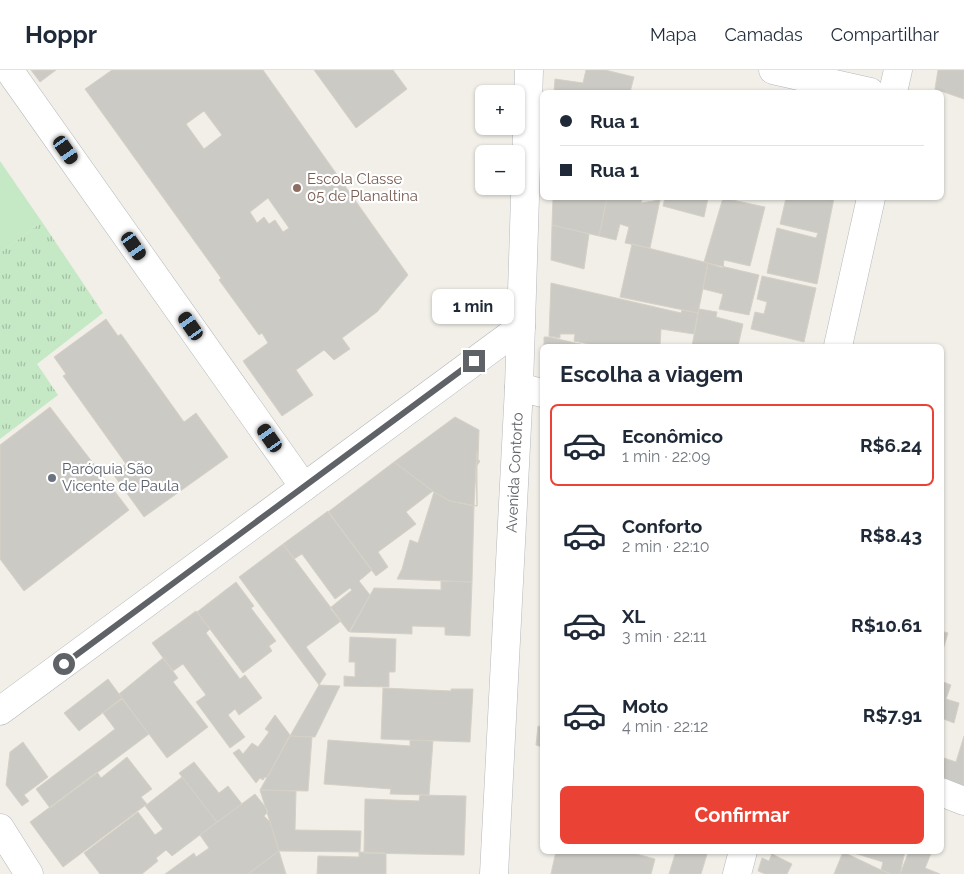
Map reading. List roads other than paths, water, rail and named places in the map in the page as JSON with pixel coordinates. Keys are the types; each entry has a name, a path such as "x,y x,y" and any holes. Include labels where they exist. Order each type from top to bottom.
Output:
{"street":[{"path":"9,70 304,486"},
{"name":"Avenida Contorto","path":"494,874 531,390 521,327 529,70"},
{"path":"773,70 861,90"},
{"path":"894,90 898,70"},
{"path":"838,344 871,200"},
{"path":"0,711 521,327"},
{"path":"944,793 964,801"},
{"path":"0,828 28,874"},
{"path":"737,874 743,854"}],"place":[{"name":"Escola Classe 05 de Planaltina","path":"297,188"},
{"name":"Paróquia São Vicente de Paula","path":"52,478"}]}
